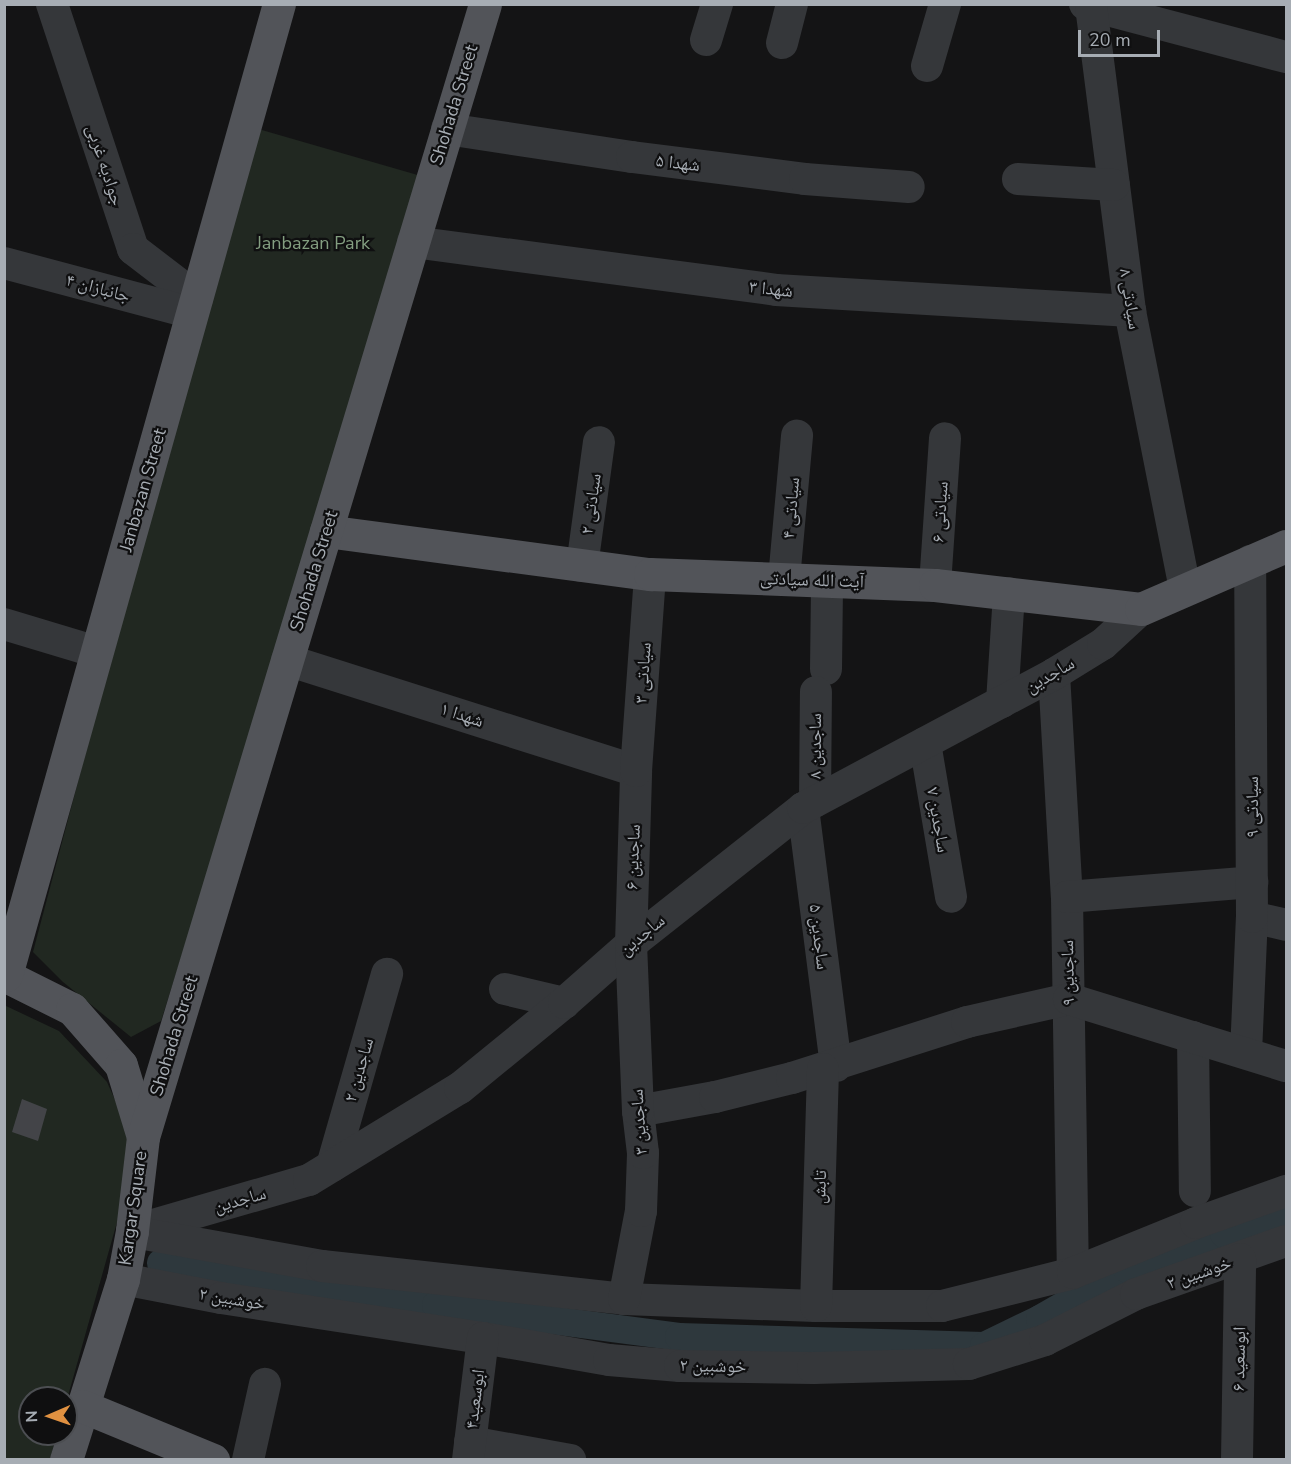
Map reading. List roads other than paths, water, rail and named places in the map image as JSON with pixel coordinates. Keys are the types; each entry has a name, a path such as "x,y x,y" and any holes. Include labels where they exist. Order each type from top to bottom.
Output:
{"main road":[{"name":"Janbazan Street","path":"5,975 279,4"},
{"name":"Shohada Street","path":"143,1137 485,4"},
{"name":"آیت الله سیادتی","path":"326,531 650,574 935,585 1141,609"},
{"path":"1141,609 1287,546"},
{"name":"Kargar Square","path":"5,975 72,1009 121,1065 143,1137 132,1231 123,1279 66,1460"},
{"path":"82,1406 213,1460"}],"street":[{"name":"جوادیه غربی","path":"52,4 133,249 194,306"},
{"path":"706,40 717,4"},
{"path":"782,43 792,4"},
{"path":"927,66 945,4"},
{"path":"1088,5 1137,11 1287,57"},
{"name":"سیادتی ۸","path":"1088,5 1130,311 1185,590"},
{"name":"شهدا ۵","path":"447,129 678,163 805,179 909,188"},
{"path":"1018,179 1114,185"},
{"name":"شهدا ۳","path":"413,242 776,290 1130,311"},
{"name":"جانبازان ۴","path":"4,263 194,306"},
{"name":"سیادتی ۴","path":"784,579 797,436"},
{"name":"سیادتی ۶","path":"935,585 945,438"},
{"name":"سیادتی ۲","path":"582,566 599,442"},
{"name":"سیادتی ۹","path":"1246,1053 1252,917 1250,561"},
{"name":"سیادتی ۳","path":"636,771 650,574"},
{"name":"ساجدین ۸","path":"809,804 821,680 827,581"},
{"path":"1002,702 1009,593"},
{"name":"ساجدین","path":"132,1231 309,1180 460,1088 564,1003 631,944 809,804 1054,674 1103,644 1141,609"},
{"path":"4,624 97,652"},
{"name":"شهدا ۱","path":"287,660 636,771"},
{"name":"ساجدین ۹","path":"1054,674 1067,897 1073,1273"},
{"name":"ساجدین ۷","path":"925,743 951,897"},
{"name":"ساجدین ۶","path":"631,944 636,771"},
{"name":"ساجدین ۵","path":"809,804 829,1067"},
{"path":"1067,897 1252,882"},
{"path":"1252,917 1287,925"},
{"name":"ساجدین ۳","path":"624,1299 641,1210 643,1153 638,1111 631,944"},
{"name":"ساجدین ۲","path":"332,1166 387,974"},
{"path":"505,989 564,1003"},
{"path":"638,1111 715,1097 829,1067 967,1022 1069,999 1287,1066"},
{"path":"1193,1037 1196,1191"},
{"name":"تابش","path":"816,1306 829,1067"},
{"path":"132,1231 322,1266 624,1299 816,1306 942,1306 1073,1273 1196,1223 1287,1191"},
{"name":"خوشبین ۲","path":"123,1279 220,1298 483,1338 609,1360 680,1366 813,1368 969,1364 1045,1340 1136,1294 1287,1241"},
{"name":"ابوسعید ۶","path":"1237,1460 1240,1259"},
{"name":"ابوسعید۴","path":"469,1451 483,1338"},
{"path":"248,1460 266,1384"},
{"path":"469,1451 570,1460"}],"waterway":[{"path":"161,1263 436,1305 679,1337 984,1346 1040,1319 1127,1269 1224,1234 1286,1219"}],"park label":[{"name":"Janbazan Park","path":"313,243"}]}
